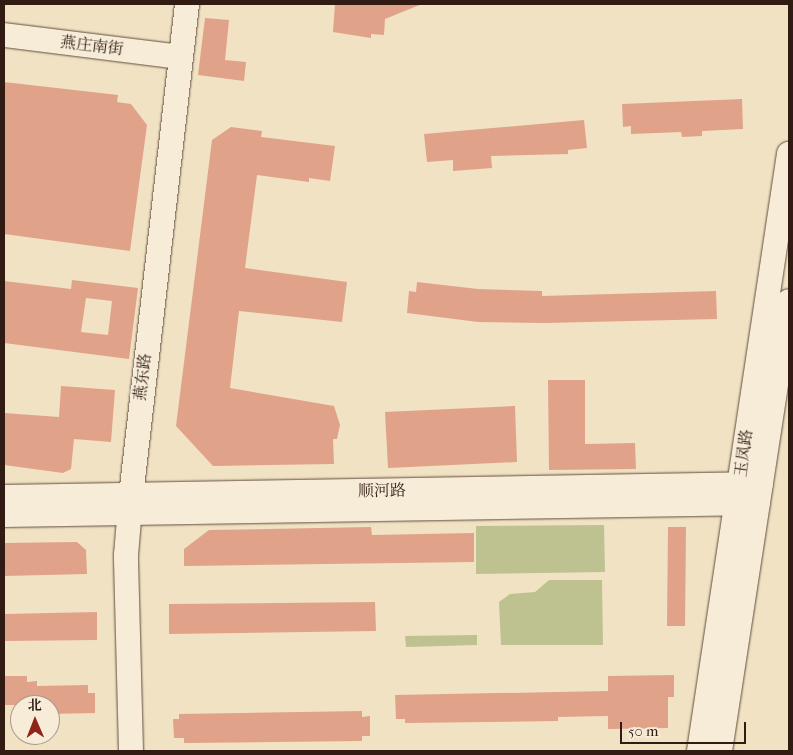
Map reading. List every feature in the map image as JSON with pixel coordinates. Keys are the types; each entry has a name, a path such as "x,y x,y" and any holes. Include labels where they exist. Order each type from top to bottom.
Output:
{"street":[{"name":"燕东路","path":"131,751 126,555 130,505 187,4"},
{"name":"燕庄南街","path":"4,35 181,57"},
{"name":"玉凤路","path":"720,751 789,154"},
{"name":"玉凤路","path":"700,751 749,494 789,301"},
{"name":"顺河路","path":"4,515 130,505 749,494"},
{"name":"顺河路","path":"4,497 130,505"}],"green space":[{"path":"604,525 605,572 476,574 476,526"},
{"path":"549,580 602,580 603,645 501,645 499,602 510,594 535,592"},
{"path":"477,635 477,645 406,647 405,636"}],"building":[{"path":"335,4 422,4 385,19 384,35 371,34 371,38 333,32"},
{"path":"205,18 229,20 225,60 246,62 244,81 198,75"},
{"path":"4,82 118,95 117,102 131,104 147,125 130,251 4,234"},
{"path":"742,99 743,129 702,131 702,136 682,137 681,132 631,134 631,126 623,127 622,104"},
{"path":"584,120 587,148 568,150 568,154 491,156 492,168 453,171 453,160 427,162 424,134"},
{"path":"231,127 262,131 261,137 335,146 330,181 309,178 309,182 257,175 245,268 347,282 342,322 239,311 230,388 334,406 340,425 337,439 333,439 334,464 213,466 176,426 212,140"},
{"path":"72,280 138,288 129,359 4,343 4,281 71,289","holes":["86,298 112,301 108,335 81,332"]},
{"path":"417,282 478,289 542,291 542,296 716,291 717,319 545,323 478,322 407,313 409,291 416,292"},
{"path":"548,380 585,380 585,444 635,443 636,469 549,470"},
{"path":"61,386 115,390 111,442 74,439 71,469 63,473 4,465 4,413 59,417"},
{"path":"515,406 517,462 388,468 385,412"},
{"path":"371,527 372,535 474,533 474,562 184,566 184,549 209,530"},
{"path":"668,527 686,527 685,626 667,626"},
{"path":"77,542 86,550 87,574 4,576 4,543"},
{"path":"375,602 376,631 169,634 169,604"},
{"path":"97,612 97,640 4,641 4,614"},
{"path":"674,675 674,697 668,697 668,728 608,729 608,716 558,717 558,721 405,723 405,719 396,719 395,695 608,691 608,676"},
{"path":"4,676 27,676 27,682 37,681 37,686 88,685 88,693 95,693 95,713 60,714 60,695 10,695 10,705 4,705"},
{"path":"362,711 362,717 370,716 370,736 362,736 362,741 184,743 184,738 174,738 173,719 179,719 179,714"}]}
